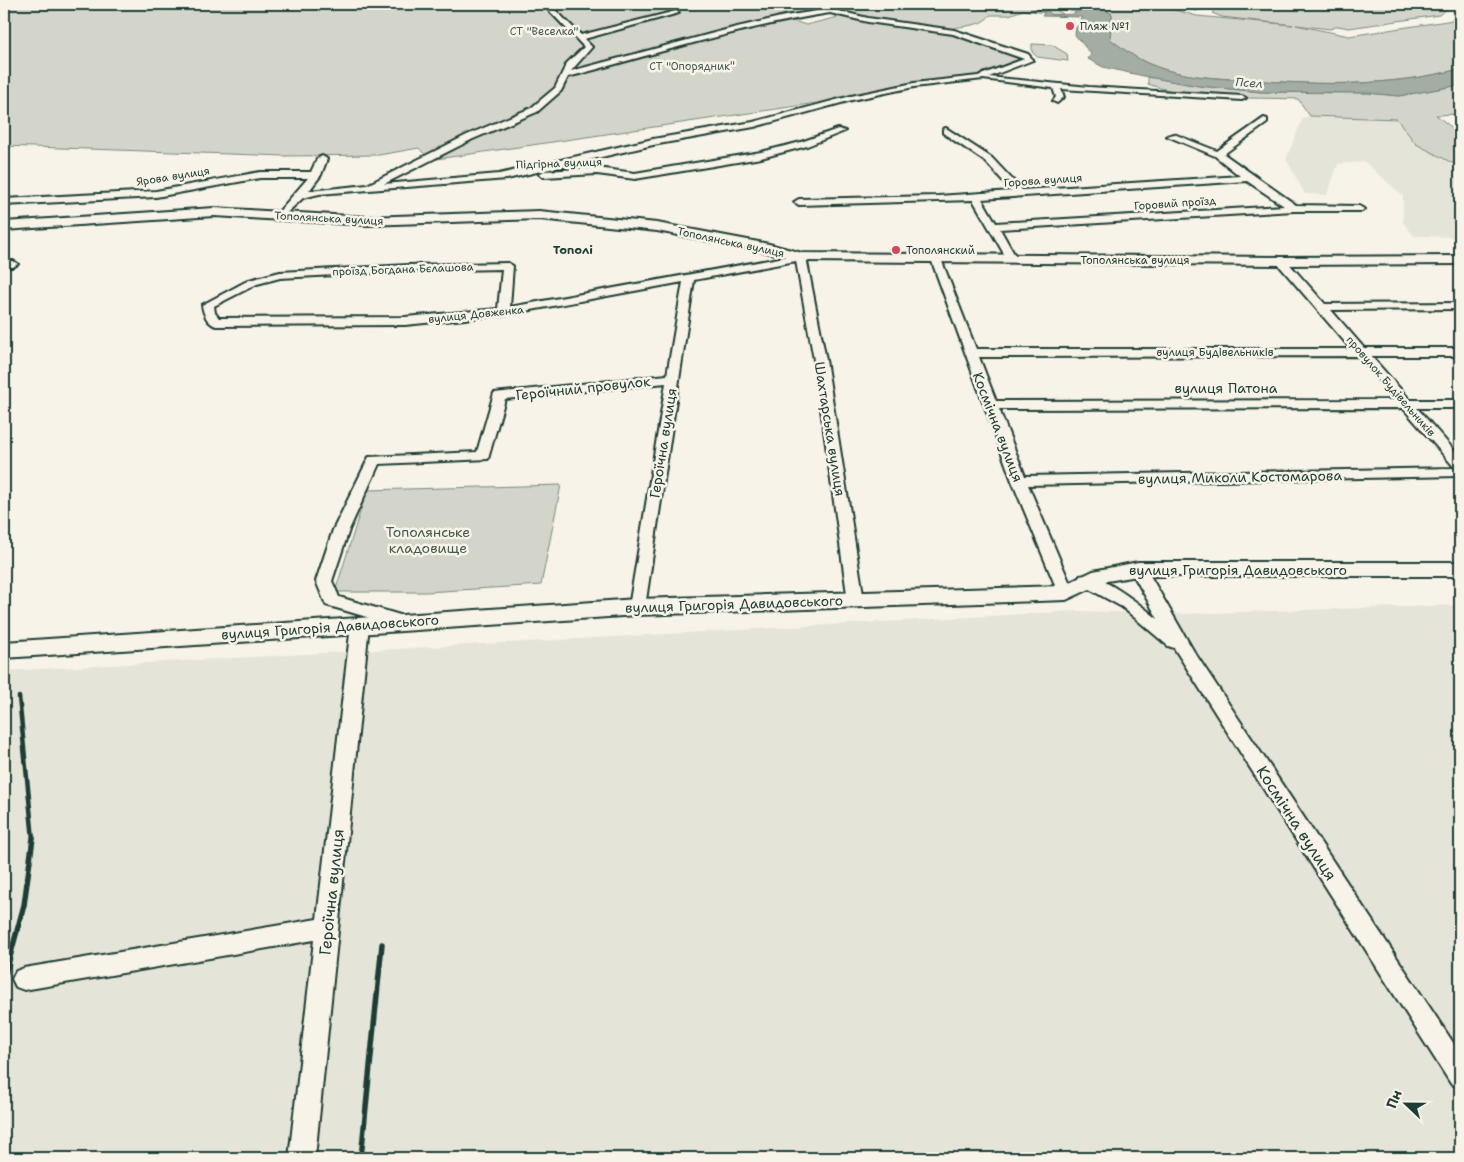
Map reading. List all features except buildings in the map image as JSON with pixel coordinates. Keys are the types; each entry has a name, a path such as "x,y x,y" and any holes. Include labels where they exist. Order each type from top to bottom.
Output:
{"street":[{"path":"370,188 424,159 534,110 558,89 570,65 588,47 546,4"},
{"path":"566,75 785,18 834,11 868,20 954,32 974,37 1025,56 1029,60 979,78"},
{"path":"579,38 676,13"},
{"path":"498,177 652,142 754,124 851,98 914,85 979,78 1242,98"},
{"path":"1056,85 1060,97 1057,101"},
{"path":"1218,154 1264,121"},
{"name":"Підгірна вулиця","path":"303,194 319,190 597,171 634,176 761,155 804,144 842,131"},
{"path":"946,131 989,160 1020,194"},
{"path":"1170,136 1218,154 1249,178 1294,208"},
{"path":"281,215 303,194 316,175 322,159"},
{"name":"Ярова вулиця","path":"4,202 156,194 260,175 316,175"},
{"name":"Горова вулиця","path":"799,202 1020,194 1249,178"},
{"path":"976,196 1012,259"},
{"name":"Горовий проїзд","path":"993,226 1294,208 1359,209"},
{"name":"Тополянська вулиця","path":"4,226 214,212 367,221 539,215 701,234 769,248 801,257 1281,261 1460,260"},
{"name":"вулиця Довженка","path":"253,282 208,305 209,313 216,322 323,323 406,321 504,312 801,257"},
{"name":"Шахтарська вулиця","path":"801,257 820,360 856,601"},
{"name":"Космічна вулиця","path":"936,259 1019,481 1066,593"},
{"name":"провулок Будівельників","path":"1281,261 1460,465"},
{"name":"проїзд Богдана Бєлашова","path":"253,282 280,275 408,268 508,266 504,312"},
{"name":"Героїчна вулиця","path":"637,606 689,278"},
{"path":"1322,307 1460,306"},
{"name":"вулиця Будівельників","path":"970,353 1460,352"},
{"name":"Героїчний провулок","path":"404,622 332,601 324,581 341,530 374,460 482,456 499,396 673,378"},
{"name":"вулиця Патона","path":"992,405 1460,404"},
{"name":"вулиця Миколи Костомарова","path":"1019,481 1460,472"},
{"name":"Космічна вулиця","path":"1138,568 1187,654 1460,1074"},
{"name":"вулиця Григорія Давидовського","path":"4,650 637,606 856,601 1066,593 1086,580 1110,572 1138,568 1460,569"},
{"path":"1086,580 1128,603 1160,628 1187,654"},
{"name":"Героїчна вулиця","path":"302,1158 360,625"},
{"path":"24,979 327,928"}],"shaded area":[{"path":"1310,116 1397,119 1416,144 1460,167 1460,204 1456,205 1460,237 1414,236 1403,222 1403,196 1365,162 1338,164 1327,195 1305,194 1286,159 1303,118"},
{"path":"1460,605 1460,1158 4,1158 4,671 1076,611 1180,614"}],"green space":[{"path":"4,4 1027,4 1045,13 1023,10 1009,15 990,15 976,24 946,30 1028,58 987,76 914,85 851,98 430,160 419,148 379,155 285,156 4,146","holes":["823,9 845,10 850,14 806,25 777,16"]},
{"path":"1032,4 1063,4 1081,10 1075,12 1048,5 1063,14 1052,15"},
{"path":"1096,4 1152,4 1197,16 1293,25 1222,17 1212,13 1215,10 1212,8 1216,6 1212,4 1454,4 1439,15 1349,28 1338,26 1330,29 1296,25 1349,36 1460,19 1460,69 1407,79 1355,83 1276,82 1183,74 1145,62 1110,39 1112,14"},
{"path":"1169,4 1212,4 1196,11"},
{"path":"1032,44 1052,45 1067,54 1068,61 1037,57 1032,52"},
{"path":"1148,77 1199,86 1261,92 1368,93 1398,96 1460,85 1460,114 1436,115 1460,134 1460,167 1416,144 1397,119 1310,116 1298,99 1203,96 1148,84"},
{"name":"Тополянське кладовище","path":"561,485 541,585 426,592 335,592 367,490"}],"water":[{"name":"Псел","path":"1027,4 1048,11 1052,15 1075,14 1075,12 1081,10 1063,4 1096,4 1112,14 1110,39 1145,62 1183,74 1276,82 1355,83 1407,79 1460,69 1460,85 1399,96 1368,93 1261,92 1199,86 1148,77 1103,67 1088,59 1091,54 1075,35 1076,28 1083,17 1042,16 1045,12"}],"railway":[{"path":"19,697 33,838"},
{"path":"4,979 24,905 33,838"},
{"path":"361,1158 382,944"}],"place":[{"name":"Пляж №1","path":"1070,26"},
{"name":"Тополянский","path":"896,250"}],"district":[{"name":"Тополі","path":"573,250"}],"park label":[{"name":"СТ \"Веселка\"","path":"544,31"},
{"name":"СТ \"Опорядник\"","path":"692,66"}]}
